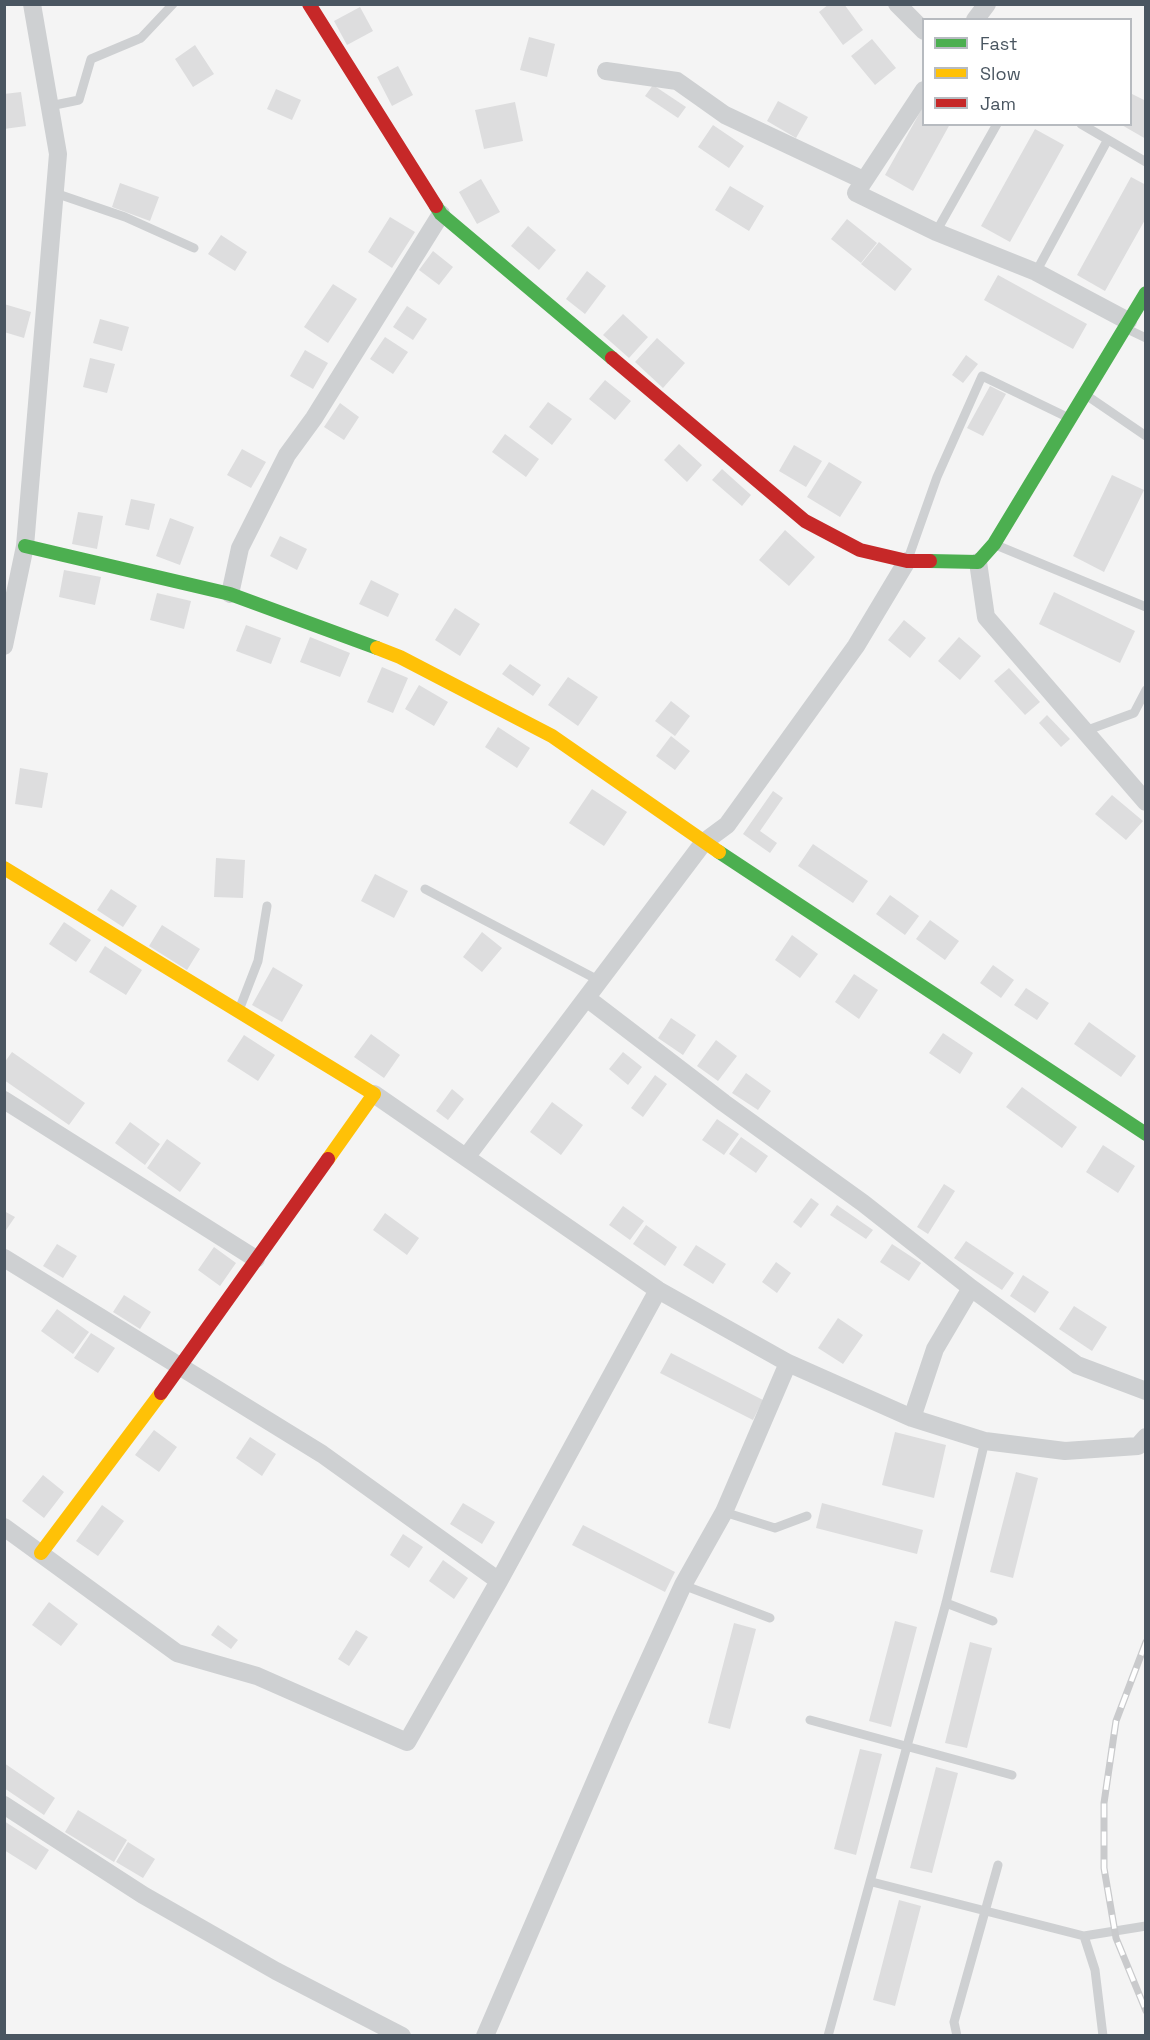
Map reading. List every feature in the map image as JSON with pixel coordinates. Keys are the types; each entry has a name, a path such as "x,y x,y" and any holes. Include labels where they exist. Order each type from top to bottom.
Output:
{"street":[{"path":"4,646 26,546 58,154 32,4"},
{"path":"309,4 441,214 805,521 860,550 907,561 978,562 994,544 1086,395 1125,324 1146,293"},
{"path":"897,4 922,29"},
{"path":"976,18 987,4"},
{"path":"606,71 677,81 724,115 863,180"},
{"path":"922,93 856,193 936,232 1036,272 1125,324"},
{"path":"230,594 240,548 287,455 314,418 441,214"},
{"path":"26,546 230,594 410,662 552,736 704,842 1146,1134"},
{"path":"467,1156 588,999 704,842 727,825 856,646 907,561"},
{"path":"978,562 986,617 1146,802"},
{"path":"4,868 374,1094 658,1290 788,1363 912,1418 985,1441 1065,1451 1138,1446 1146,1437"},
{"path":"588,999 723,1104 863,1203 971,1288 1077,1365 1146,1391"},
{"path":"41,1553 181,1366 374,1094"},
{"path":"4,1100 256,1259"},
{"path":"4,1258 321,1454 499,1581"},
{"path":"912,1418 935,1349 971,1288"},
{"path":"4,1527 177,1653 257,1676 407,1742 499,1581 658,1290"},
{"path":"485,2036 683,1585 724,1512 788,1363"},
{"path":"4,1805 143,1895 276,1971 402,2036"}],"lane":[{"path":"50,106 79,100 91,59 141,38 173,4"},
{"path":"936,232 996,126"},
{"path":"1083,126 1146,162"},
{"path":"1036,272 1107,141"},
{"path":"55,194 125,217 194,249"},
{"path":"1125,324 1146,338"},
{"path":"907,561 937,477 982,376 1070,418"},
{"path":"1086,395 1146,436"},
{"path":"994,544 1146,607"},
{"path":"1084,731 1134,713 1146,690"},
{"path":"425,888 600,981"},
{"path":"238,1013 258,961 267,906"},
{"path":"828,2036 872,1882 946,1603 985,1441"},
{"path":"724,1512 775,1528 807,1516"},
{"path":"683,1585 770,1618"},
{"path":"946,1603 993,1621"},
{"path":"810,1720 1012,1775"},
{"path":"957,2036 954,2022 998,1865"},
{"path":"872,1882 1084,1936 1146,1926"},
{"path":"1084,1936 1095,1970 1103,2036"}],"building":[{"path":"829,4 844,4 863,30 843,45 819,12"},
{"path":"360,7 373,31 347,45 334,21"},
{"path":"529,37 555,44 547,77 520,70"},
{"path":"872,39 896,68 875,85 851,56"},
{"path":"195,45 214,74 193,87 175,59"},
{"path":"398,66 413,95 392,106 377,77"},
{"path":"653,85 686,107 678,118 645,96"},
{"path":"276,89 301,100 292,120 267,109"},
{"path":"21,92 26,126 4,129 4,94"},
{"path":"1132,94 1146,101 1146,139 1123,126 1132,126"},
{"path":"778,101 808,117 796,138 767,121"},
{"path":"515,102 523,141 484,149 475,110"},
{"path":"922,109 922,126 949,126 913,191 885,175"},
{"path":"713,125 744,146 729,168 698,147"},
{"path":"1035,129 1064,145 1010,242 981,226"},
{"path":"1131,177 1146,185 1146,218 1105,291 1077,275"},
{"path":"481,179 500,212 477,224 459,192"},
{"path":"120,183 159,197 150,221 112,207"},
{"path":"730,186 764,206 749,231 715,210"},
{"path":"390,217 415,232 392,268 368,252"},
{"path":"847,219 877,243 861,263 831,239"},
{"path":"528,226 556,250 539,270 511,246"},
{"path":"221,235 247,252 235,271 208,254"},
{"path":"879,242 912,269 895,291 861,264"},
{"path":"433,251 453,267 439,285 419,270"},
{"path":"587,271 606,286 585,314 566,299"},
{"path":"998,275 1087,324 1073,349 984,300"},
{"path":"333,284 357,299 328,343 304,327"},
{"path":"4,304 31,312 24,338 4,332"},
{"path":"407,306 427,319 413,340 393,327"},
{"path":"623,314 648,337 629,358 603,335"},
{"path":"100,319 129,327 122,351 93,343"},
{"path":"385,337 408,352 393,374 370,359"},
{"path":"657,338 685,363 663,388 635,362"},
{"path":"305,350 328,363 313,389 290,376"},
{"path":"966,355 978,364 963,383 952,375"},
{"path":"90,358 115,364 107,393 83,387"},
{"path":"605,380 631,401 615,420 589,399"},
{"path":"990,386 1006,394 983,436 967,428"},
{"path":"548,402 572,419 552,445 529,427"},
{"path":"340,403 359,417 344,440 324,427"},
{"path":"505,434 539,459 526,477 492,452"},
{"path":"679,444 702,465 687,482 664,460"},
{"path":"794,445 822,461 806,487 779,471"},
{"path":"242,449 266,462 251,488 227,475"},
{"path":"829,462 862,482 840,517 807,497"},
{"path":"722,469 751,495 742,506 712,480"},
{"path":"1112,475 1144,490 1104,572 1073,556"},
{"path":"131,499 155,504 149,530 125,525"},
{"path":"78,512 103,516 97,549 72,544"},
{"path":"170,518 194,527 180,565 156,556"},
{"path":"785,530 815,557 789,586 759,560"},
{"path":"280,536 307,549 297,570 270,556"},
{"path":"64,570 101,577 95,605 59,597"},
{"path":"371,580 399,594 388,617 359,604"},
{"path":"1054,592 1135,631 1120,663 1039,624"},
{"path":"157,593 191,601 184,629 150,620"},
{"path":"455,608 480,624 460,656 435,640"},
{"path":"904,620 926,638 910,658 888,640"},
{"path":"246,625 281,638 271,664 236,651"},
{"path":"310,637 350,653 340,677 300,662"},
{"path":"959,637 981,656 960,680 938,661"},
{"path":"510,664 541,685 533,696 502,674"},
{"path":"382,667 408,678 393,713 367,702"},
{"path":"1009,668 1040,702 1025,715 994,681"},
{"path":"568,677 598,697 578,726 548,705"},
{"path":"419,685 448,702 434,726 405,709"},
{"path":"671,701 690,716 675,736 655,721"},
{"path":"1047,715 1070,739 1061,747 1039,723"},
{"path":"498,727 530,748 517,768 485,747"},
{"path":"671,736 690,751 675,770 656,756"},
{"path":"20,768 48,773 42,808 15,804"},
{"path":"592,789 627,812 604,846 569,823"},
{"path":"773,791 783,798 760,831 777,843 770,853 743,834"},
{"path":"1112,795 1143,821 1126,840 1095,814"},
{"path":"813,844 868,881 853,903 798,866"},
{"path":"216,858 245,860 243,898 214,897"},
{"path":"375,874 408,891 394,918 361,901"},
{"path":"111,889 137,906 123,927 97,910"},
{"path":"890,895 919,916 905,935 876,914"},
{"path":"930,920 959,941 945,960 916,939"},
{"path":"64,922 91,940 76,962 49,944"},
{"path":"162,925 200,949 187,970 149,946"},
{"path":"482,932 502,948 482,972 463,957"},
{"path":"792,935 818,954 800,978 775,960"},
{"path":"105,946 142,970 126,995 89,972"},
{"path":"993,965 1014,980 1001,998 980,983"},
{"path":"273,967 303,985 282,1022 252,1005"},
{"path":"854,974 878,990 859,1019 835,1002"},
{"path":"1026,988 1049,1003 1037,1020 1014,1005"},
{"path":"671,1018 696,1035 683,1055 658,1038"},
{"path":"1089,1022 1136,1056 1121,1077 1074,1044"},
{"path":"943,1033 973,1053 960,1074 929,1053"},
{"path":"371,1034 400,1055 384,1078 354,1057"},
{"path":"244,1035 275,1055 258,1081 227,1061"},
{"path":"716,1040 737,1056 718,1081 697,1066"},
{"path":"12,1052 85,1103 69,1125 4,1080 4,1063"},
{"path":"623,1052 642,1067 628,1085 609,1069"},
{"path":"746,1073 771,1091 758,1110 732,1093"},
{"path":"655,1075 667,1084 643,1117 631,1108"},
{"path":"1022,1087 1077,1127 1062,1148 1006,1107"},
{"path":"452,1089 464,1099 448,1120 436,1111"},
{"path":"552,1102 583,1125 561,1155 530,1132"},
{"path":"717,1119 739,1134 724,1155 702,1140"},
{"path":"130,1122 160,1144 145,1165 115,1143"},
{"path":"741,1137 768,1156 756,1173 729,1154"},
{"path":"167,1139 201,1163 180,1192 147,1168"},
{"path":"1103,1145 1135,1166 1118,1193 1086,1172"},
{"path":"944,1184 955,1191 928,1234 917,1227"},
{"path":"811,1198 819,1204 801,1228 793,1222"},
{"path":"837,1205 873,1230 866,1239 830,1215"},
{"path":"623,1206 644,1221 630,1240 609,1225"},
{"path":"4,1211 15,1217 4,1233"},
{"path":"385,1213 419,1238 407,1255 373,1230"},
{"path":"646,1225 677,1247 665,1266 633,1244"},
{"path":"966,1241 1014,1273 1002,1290 954,1258"},
{"path":"57,1244 77,1256 63,1278 43,1266"},
{"path":"892,1244 921,1263 909,1281 880,1262"},
{"path":"696,1245 726,1264 713,1284 683,1265"},
{"path":"214,1247 236,1263 220,1286 198,1270"},
{"path":"776,1262 791,1273 777,1293 762,1282"},
{"path":"1023,1275 1049,1292 1035,1313 1010,1296"},
{"path":"124,1295 151,1312 140,1329 113,1312"},
{"path":"1074,1306 1107,1327 1092,1351 1059,1329"},
{"path":"57,1309 89,1332 73,1354 41,1331"},
{"path":"838,1318 863,1335 843,1364 818,1348"},
{"path":"91,1333 115,1348 98,1373 74,1358"},
{"path":"671,1353 763,1400 753,1420 660,1373"},
{"path":"154,1430 177,1447 159,1472 135,1455"},
{"path":"895,1432 946,1445 934,1498 882,1485"},
{"path":"250,1437 276,1454 262,1476 236,1458"},
{"path":"1016,1472 1038,1478 1013,1578 990,1572"},
{"path":"43,1475 64,1492 44,1518 22,1501"},
{"path":"463,1503 495,1522 482,1544 450,1524"},
{"path":"822,1503 923,1530 917,1554 816,1528"},
{"path":"102,1505 124,1521 98,1556 76,1541"},
{"path":"583,1525 675,1572 665,1592 572,1545"},
{"path":"403,1534 423,1547 409,1568 390,1555"},
{"path":"443,1560 468,1578 454,1599 429,1581"},
{"path":"49,1602 78,1624 61,1646 32,1625"},
{"path":"895,1621 917,1627 891,1727 869,1721"},
{"path":"734,1623 756,1629 730,1729 708,1723"},
{"path":"218,1625 238,1640 231,1649 211,1635"},
{"path":"356,1630 368,1637 349,1666 338,1659"},
{"path":"970,1642 992,1648 967,1748 945,1743"},
{"path":"860,1749 882,1754 856,1855 834,1849"},
{"path":"4,1763 55,1798 44,1815 4,1788"},
{"path":"936,1767 958,1773 932,1873 910,1868"},
{"path":"78,1810 127,1840 114,1862 65,1832"},
{"path":"4,1821 49,1850 36,1870 4,1850"},
{"path":"128,1842 155,1859 143,1878 116,1862"},
{"path":"899,1900 921,1906 895,2006 873,2000"}],"railway":[{"path":"1146,1642 1116,1721 1104,1803 1104,1868 1116,1938 1146,2011"}],"traffic: fast":[{"path":"436,206 441,214 612,358"},
{"path":"930,561 978,562 994,544 1146,293"},
{"path":"25,546 230,594 377,648"},
{"path":"719,852 1146,1134"}],"traffic: slow":[{"path":"377,648 400,657 552,736 719,852"},
{"path":"4,868 374,1094 328,1159"},
{"path":"41,1553 161,1393"}],"traffic: jam":[{"path":"309,4 436,206"},
{"path":"612,358 805,521 860,550 907,561 930,561"},
{"path":"161,1393 328,1159"}]}
